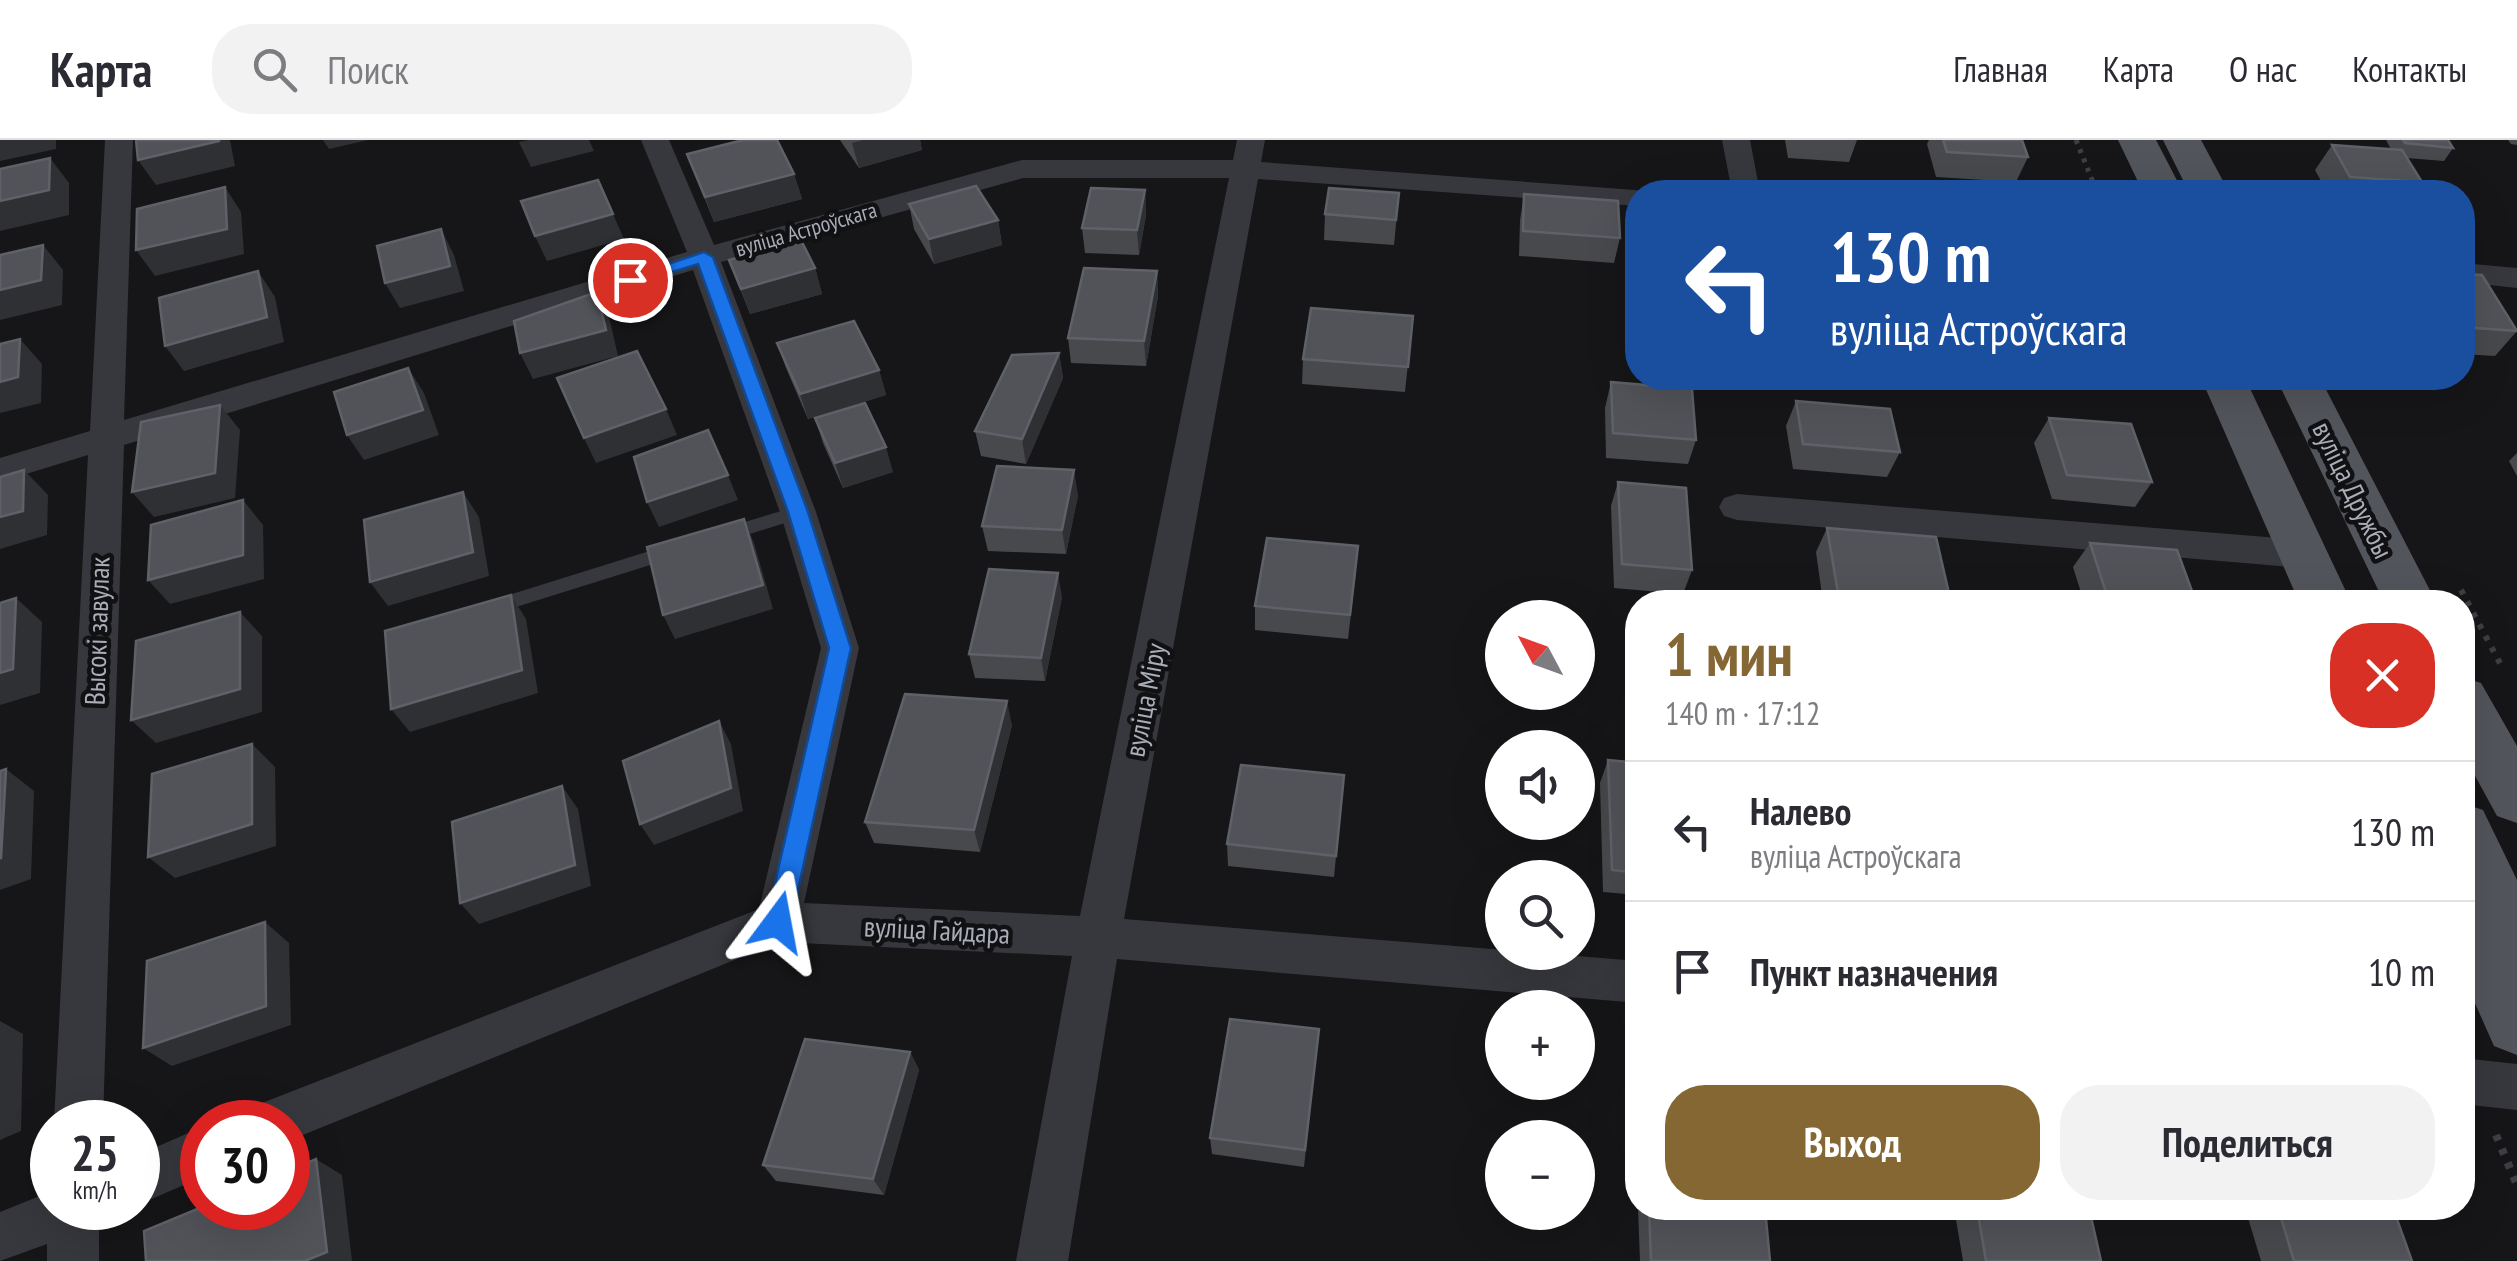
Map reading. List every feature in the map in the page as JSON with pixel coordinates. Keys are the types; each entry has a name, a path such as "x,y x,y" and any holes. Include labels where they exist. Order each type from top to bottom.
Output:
{"main road":[{"path":"2113,140 2131,180"},
{"path":"2137,140 2156,180"},
{"path":"2182,140 2203,180"},
{"path":"2229,390 2320,588"},
{"path":"2276,390 2293,424 2402,587"},
{"name":"вуліца Дружбы","path":"2304,390 2402,587"},
{"path":"2475,722 2517,799"},
{"path":"2475,856 2517,945"},
{"path":"2475,933 2517,1026"}],"street":[{"name":"Высокі завулак","path":"79,1100 119,140"},
{"path":"655,140 704,257 798,512 840,648 778,922"},
{"path":"1003,140 1022,169"},
{"path":"1736,140 1744,180"},
{"name":"вуліца Астроўскага","path":"0,470 704,257 1022,169 1247,154 1625,196"},
{"name":"вуліца Міру","path":"1042,1261 1098,937 1247,154"},
{"path":"2475,273 2517,278"},
{"path":"1737,507 2320,588"},
{"name":"вуліца Гайдара","path":"310,1108 778,922 1098,937 1625,981"},
{"path":"2475,1082 2517,1087"},
{"path":"0,1238 30,1226"},
{"path":"73,1261 74,1230"}],"lane":[{"path":"481,610 798,512"}],"path":[{"path":"2076,140 2092,180"}],"building":[{"path":"136,140 219,140 219,141 138,160"},
{"path":"743,140 777,140 794,174 705,197 687,154"},
{"path":"1943,140 2022,140 2028,157 1947,152"},
{"path":"2403,140 2448,140 2453,148 2405,143"},
{"path":"2332,145 2402,150 2421,180 2393,180 2350,177"},
{"path":"50,158 49,190 0,201 0,169"},
{"path":"598,180 613,214 535,236 521,201"},
{"path":"976,186 998,220 929,239 909,204"},
{"path":"225,187 227,229 136,250 137,209"},
{"path":"1091,188 1145,190 1137,230 1082,228"},
{"path":"1329,188 1399,193 1396,220 1325,214"},
{"path":"1524,194 1618,201 1620,238 1523,231"},
{"path":"441,229 450,266 385,283 377,246"},
{"path":"801,240 815,268 741,289 729,260"},
{"path":"43,245 41,280 0,290 0,255"},
{"path":"1084,268 1157,271 1144,341 1068,338"},
{"path":"258,271 267,317 165,346 159,298"},
{"path":"2475,275 2482,275 2517,331 2475,328"},
{"path":"597,292 606,330 520,353 514,321"},
{"path":"1311,308 1413,316 1408,367 1303,359"},
{"path":"854,321 879,370 800,394 777,343"},
{"path":"20,339 18,377 0,382 0,344"},
{"path":"637,351 666,409 584,438 557,378"},
{"path":"1059,353 1022,439 975,431 1012,355"},
{"path":"408,368 423,410 347,435 334,392"},
{"path":"1611,382 1625,383 1625,390 1692,390 1696,440 1613,433"},
{"path":"1796,401 1890,409 1900,452 1803,444"},
{"path":"865,403 886,447 835,463 815,418"},
{"path":"220,405 215,473 132,492 141,422"},
{"path":"2049,418 2131,424 2152,482 2067,475"},
{"path":"708,430 728,475 647,502 634,457"},
{"path":"997,466 1074,470 1062,530 982,526"},
{"path":"24,470 23,511 0,517 0,477"},
{"path":"1618,482 1686,488 1692,570 1622,564"},
{"path":"463,492 473,552 370,582 364,520"},
{"path":"243,500 243,555 148,580 151,525"},
{"path":"744,519 763,585 663,615 647,547"},
{"path":"1827,528 1936,537 1948,590 1837,590"},
{"path":"1267,538 1358,546 1350,615 1255,606"},
{"path":"2090,543 2177,550 2192,590 2105,590"},
{"path":"989,569 1058,573 1041,658 969,654"},
{"path":"511,595 522,670 391,709 385,631"},
{"path":"16,598 13,669 0,673 0,603"},
{"path":"240,612 240,689 131,720 136,641"},
{"path":"905,694 1007,701 974,830 865,822"},
{"path":"719,721 731,788 640,824 623,761"},
{"path":"252,744 252,824 148,857 152,774"},
{"path":"1608,760 1625,762 1625,872 1612,870"},
{"path":"1241,765 1344,775 1336,856 1227,844"},
{"path":"6,769 1,858 0,858 0,771"},
{"path":"562,786 575,865 460,903 452,822"},
{"path":"265,922 266,1006 143,1048 147,961"},
{"path":"1230,1019 1319,1029 1305,1150 1210,1138"},
{"path":"805,1039 910,1052 873,1179 763,1165"},
{"path":"316,1159 327,1252 305,1261 146,1261 144,1231 160,1230 160,1224 180,1216 180,1230 310,1230 310,1162"},
{"path":"1649,1220 1766,1220 1770,1261 1651,1261"},
{"path":"1979,1220 2092,1220 2101,1261 1986,1261"},
{"path":"2282,1220 2397,1220 2412,1261 2294,1261"}],"route":[{"path":"630,280 704,257 798,512 840,648 778,922"}]}
